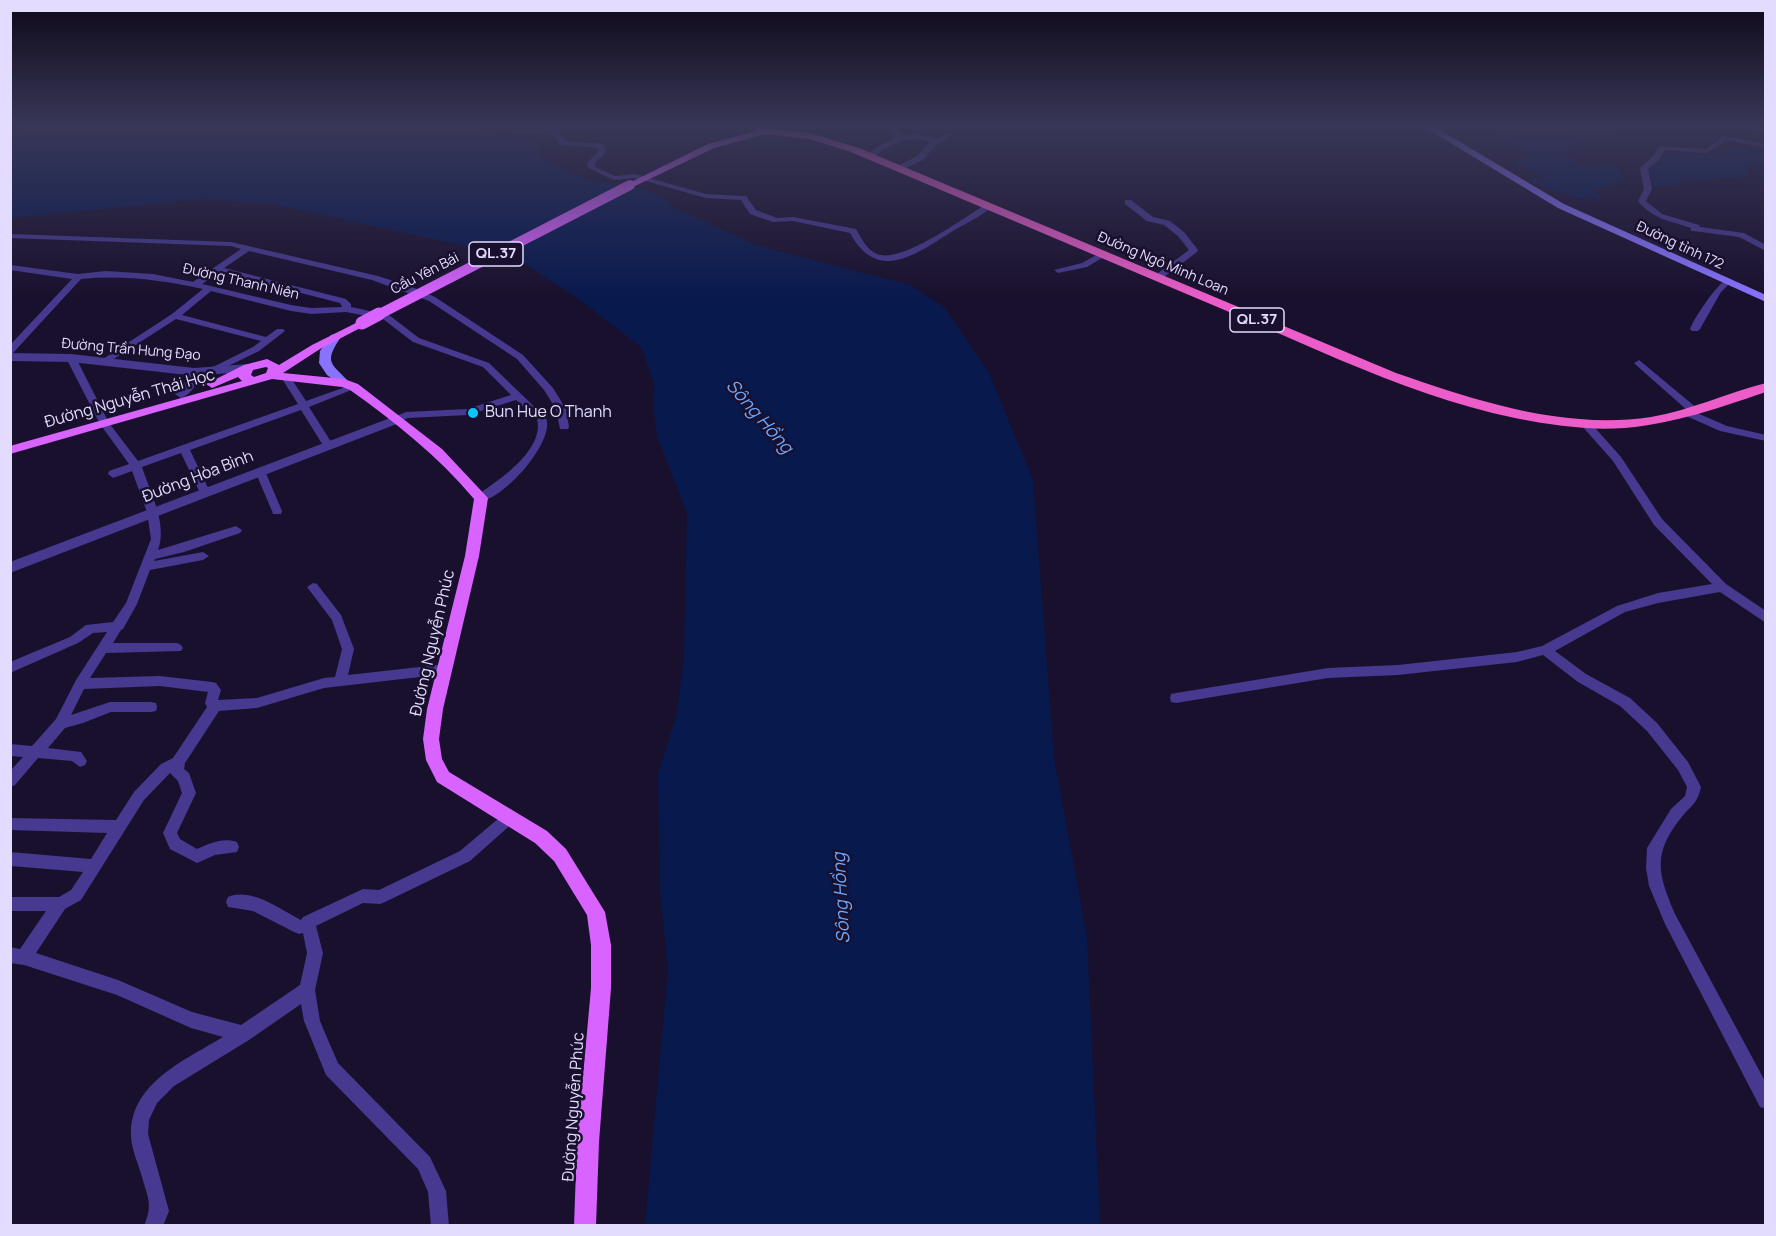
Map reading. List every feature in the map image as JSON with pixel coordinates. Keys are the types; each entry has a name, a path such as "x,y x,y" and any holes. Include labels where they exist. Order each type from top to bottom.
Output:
{"highway":[{"name":"Đường Ngô Minh Loan","path":"935,185 1391,376 1437,392 1509,411 1586,423 1638,423 1691,412 1766,387"}],"main road":[{"name":"Cầu Yên Bái","path":"362,323 629,185"},
{"name":"Đường tỉnh 172","path":"1524,185 1560,206 1766,299"},
{"name":"Đường Nguyễn Thái Học","path":"10,441 102,420 269,374 362,323"},
{"path":"335,337 328,346 324,360 330,373 398,419 460,472 481,498"},
{"name":"Đường Nguyễn Thái Học","path":"10,450 219,381 248,368 269,374"},
{"path":"269,374 349,385"},
{"name":"Đường Nguyễn Phúc","path":"481,498 472,556 431,739 434,760 443,777 541,837 560,855 596,912 601,945 601,988 589,1130 585,1226"}],"street":[{"path":"667,185 706,196 743,198 753,212 776,220 793,219 853,231 859,246 865,252 882,257 911,254 988,206"},
{"path":"1647,185 1648,189 1642,201 1647,208 1666,218 1695,228 1741,235 1766,249"},
{"path":"1128,202 1150,219 1167,223 1194,250 1157,278"},
{"path":"10,236 208,243 247,248 375,278 432,299 520,357 561,409 564,427"},
{"path":"195,285 247,248"},
{"path":"1058,270 1084,265 1103,255"},
{"name":"Đường Thanh Niên","path":"10,267 78,277 106,274 153,277 291,308 311,311 346,309 386,317 416,340 486,365 541,418 542,429 524,464 481,498"},
{"path":"217,269 343,301 347,304 346,309"},
{"path":"10,351 78,277"},
{"path":"1695,329 1699,317 1710,307 1714,292 1727,282"},
{"path":"106,361 175,315 210,288"},
{"path":"175,315 268,340"},
{"path":"212,371 280,331"},
{"name":"Đường Trần Hưng Đạo","path":"10,357 71,358 194,372 248,368"},
{"path":"10,781 61,723 80,684 102,648 119,626 157,539 152,512 136,465 102,420 71,358"},
{"path":"1639,363 1691,412 1724,429 1766,438"},
{"path":"181,394 192,382 194,372"},
{"path":"269,374 304,405 328,445"},
{"path":"113,474 304,405 349,385"},
{"path":"398,419 406,415 468,412 518,396"},
{"name":"Đường Hòa Bình","path":"10,568 398,419"},
{"path":"1586,423 1617,459 1658,522 1722,587 1766,618"},
{"path":"184,448 205,492"},
{"path":"260,471 277,511"},
{"path":"148,561 236,530"},
{"path":"148,561 203,556"},
{"path":"313,587 337,618 348,649 340,681"},
{"path":"1176,698 1328,673 1398,670 1517,657 1545,650 1621,609 1658,598 1722,587"},
{"path":"10,668 74,640 90,628 119,626"},
{"path":"102,648 177,648"},
{"path":"1545,650 1582,678 1625,702 1652,727 1683,766 1694,787 1691,799 1676,813 1654,848 1653,868 1656,886 1670,919 1766,1101"},
{"path":"215,706 257,703 324,683 446,669"},
{"path":"80,684 160,681 212,687 214,690 211,703 215,706"},
{"path":"215,706 178,762 177,772 184,777 189,793 170,833 175,844 197,856 214,849 232,847"},
{"path":"61,723 83,718 110,707 151,707"},
{"path":"10,750 76,756 80,761"},
{"path":"178,762 166,768 139,796 76,895 60,904 17,956 118,988 191,1020 243,1034"},
{"path":"440,1226 437,1191 424,1163 332,1069 312,1021 307,990 315,953 308,922 363,896 380,897 465,856 510,817"},
{"path":"10,824 120,827"},
{"path":"10,859 95,866"},
{"path":"233,902 255,904 298,927"},
{"path":"10,904 60,904"},
{"path":"153,1226 160,1211 139,1134 151,1097 168,1080 243,1034 307,990"}],"water":[{"name":"Sông Hồng","path":"11,185 618,185 656,194 666,199 673,207 756,245 910,285 943,306 989,373 1033,480 1054,758 1087,937 1100,1225 645,1225 668,969 660,890 658,774 677,713 684,656 687,513 657,436 653,405 655,387 642,348 575,296 521,262 457,244 277,205 203,199 11,218"},
{"path":"1538,185 1613,185 1594,190 1602,199 1576,198"},
{"path":"1653,185 1675,185 1671,186"}],"place":[{"name":"Bun Hue O Thanh","path":"473,413"}]}
